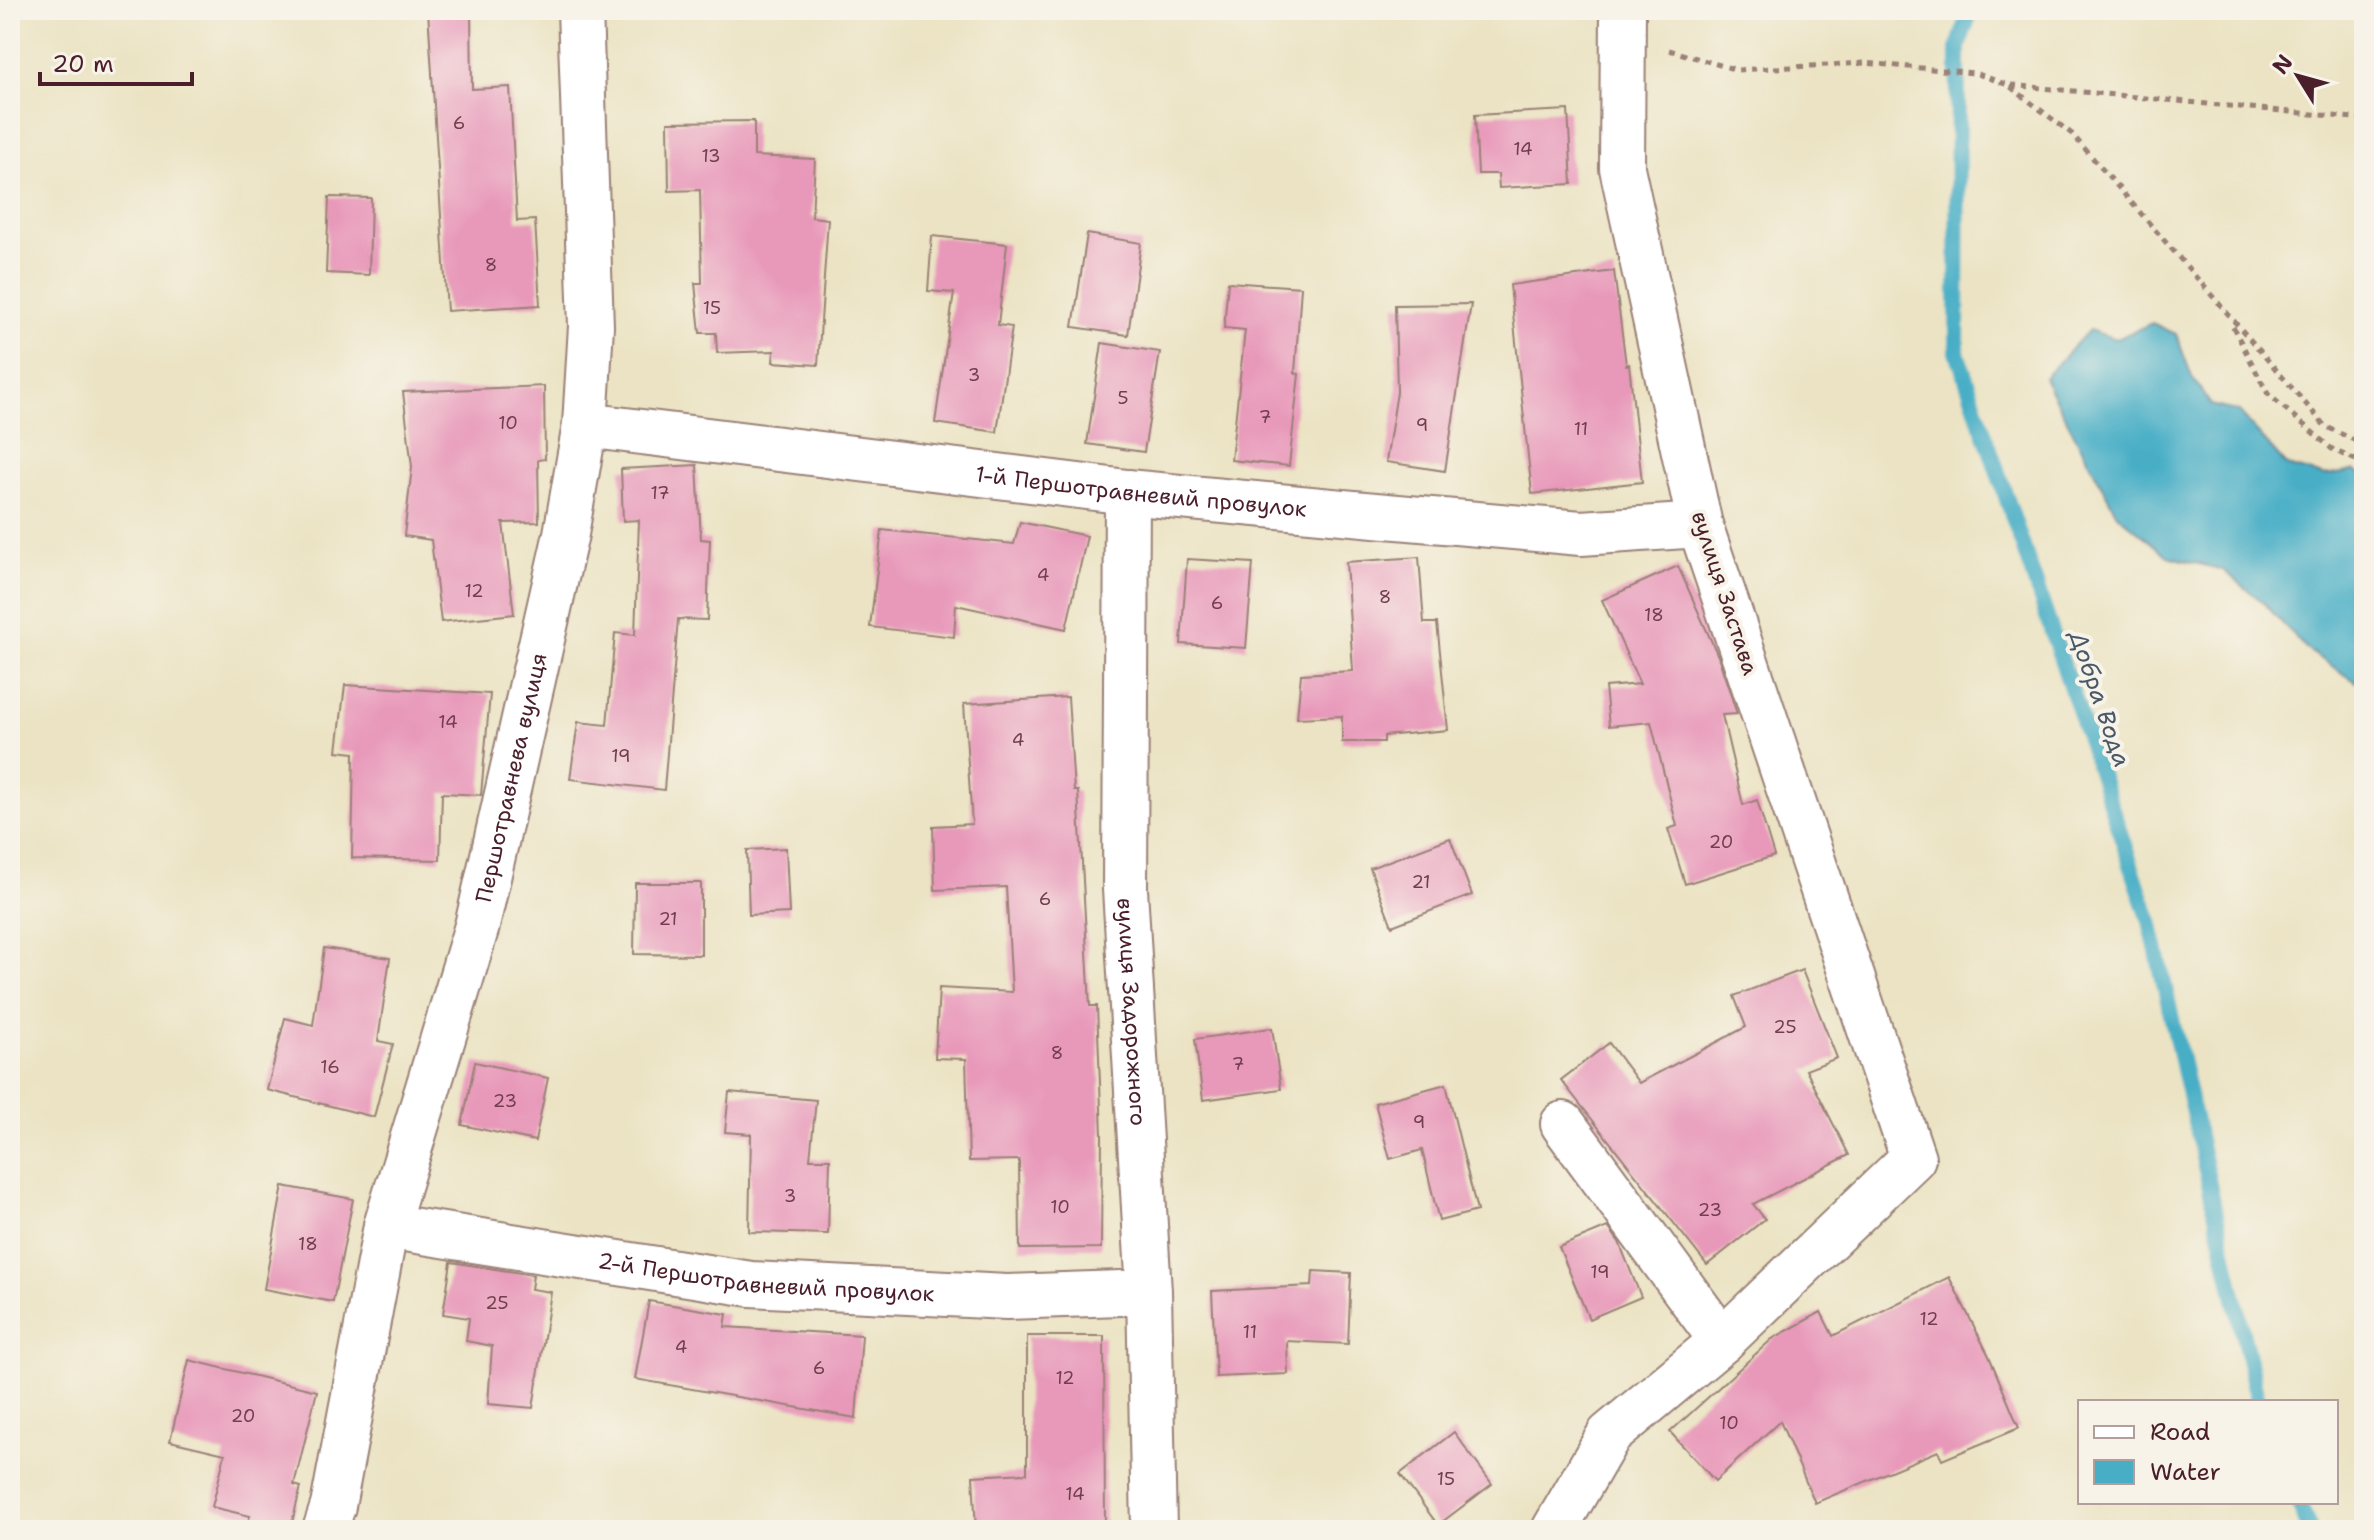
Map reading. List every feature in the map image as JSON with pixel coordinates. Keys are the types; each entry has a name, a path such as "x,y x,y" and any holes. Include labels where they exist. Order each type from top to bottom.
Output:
{"street":[{"name":"Першотравнева вулиця","path":"325,1530 333,1506 386,1226 477,926 566,534 585,425 591,326 580,10"},
{"name":"вулиця Застава","path":"1623,12 1622,168 1700,525 1913,1158 1722,1341"},
{"name":"1-й Першотравневий провулок","path":"585,425 1127,492 1581,533 1700,525"},
{"name":"вулиця Задорожного","path":"1127,492 1125,889 1149,1292 1154,1530"},
{"path":"1554,1530 1609,1435 1722,1341 1563,1124"},
{"name":"2-й Першотравневий провулок","path":"386,1226 751,1284 1007,1297 1149,1292"}],"path":[{"path":"1623,12 1668,50 1737,70 1865,63 1975,73 2008,85 2364,119"},
{"path":"2008,85 2072,134 2229,319 2325,426 2364,445"},
{"path":"2229,319 2268,394 2332,449 2364,464"}],"water":[{"path":"2152,323 2176,334 2192,377 2211,405 2239,412 2287,466 2324,476 2354,471 2364,476 2364,687 2306,649 2263,602 2223,570 2168,556 2117,514 2044,378 2089,330 2116,339"}],"building":[{"path":"428,10 471,10 472,89 510,87 517,221 535,220 540,305 447,311"},
{"path":"1568,110 1572,184 1499,188 1498,174 1478,174 1475,115"},
{"path":"754,121 754,156 815,159 812,217 828,219 818,365 773,362 774,351 717,353 716,333 700,333 695,283 702,283 700,190 669,191 668,122"},
{"path":"329,197 371,198 369,275 326,273"},
{"path":"1087,234 1141,243 1128,335 1073,327"},
{"path":"932,236 1007,244 998,325 1012,327 997,432 935,423 954,293 928,291"},
{"path":"1614,271 1626,365 1629,364 1642,482 1532,494 1510,285"},
{"path":"1228,282 1301,287 1295,373 1299,374 1289,466 1231,460 1245,330 1224,328"},
{"path":"1471,304 1445,471 1386,462 1397,392 1395,305"},
{"path":"1102,343 1160,352 1144,452 1087,444"},
{"path":"544,386 545,459 538,460 539,522 503,523 514,614 441,622 431,540 404,536 412,467 403,392"},
{"path":"697,465 701,539 710,540 707,620 678,619 664,790 570,779 578,722 607,725 615,633 635,635 639,520 623,521 621,469"},
{"path":"1020,522 1087,536 1066,629 956,605 954,637 870,627 882,530 1014,544"},
{"path":"1419,557 1424,623 1437,623 1448,730 1384,736 1384,742 1342,742 1342,716 1297,718 1301,674 1353,671 1346,562"},
{"path":"1187,559 1253,563 1246,648 1181,644"},
{"path":"1678,566 1718,656 1737,714 1722,715 1743,805 1757,800 1774,856 1685,884 1668,829 1677,826 1651,722 1609,726 1605,687 1640,684 1602,600"},
{"path":"345,685 490,694 481,795 442,793 440,860 352,858 354,753 337,751"},
{"path":"1068,697 1074,791 1078,791 1090,1006 1097,1006 1102,1135 1101,1248 1020,1249 1019,1160 969,1161 966,1059 935,1058 939,988 1012,992 1006,887 935,890 933,826 972,824 964,704"},
{"path":"1450,838 1472,895 1392,926 1370,868"},
{"path":"786,848 789,913 749,915 747,850"},
{"path":"635,883 701,883 701,955 634,954"},
{"path":"324,948 390,958 378,1041 393,1044 374,1117 267,1090 285,1018 313,1025"},
{"path":"1802,970 1837,1058 1806,1070 1849,1155 1753,1204 1765,1219 1707,1265 1561,1080 1609,1043 1639,1083 1746,1027 1734,996"},
{"path":"1272,1028 1281,1089 1203,1100 1195,1039"},
{"path":"475,1062 548,1078 535,1141 462,1125"},
{"path":"1446,1084 1477,1211 1439,1221 1422,1150 1390,1159 1375,1103"},
{"path":"729,1092 816,1100 810,1159 830,1159 828,1234 749,1232 751,1134 725,1132"},
{"path":"283,1186 353,1199 333,1302 264,1289"},
{"path":"1608,1227 1619,1242 1641,1297 1589,1319 1559,1247"},
{"path":"451,1262 533,1275 531,1289 551,1292 533,1408 488,1404 492,1346 466,1341 469,1318 443,1314"},
{"path":"1313,1271 1351,1273 1348,1344 1287,1341 1288,1374 1216,1377 1212,1291 1312,1286"},
{"path":"1949,1277 1989,1356 2019,1428 1942,1460 1938,1451 1815,1503 1780,1421 1715,1481 1670,1432 1772,1339 1821,1312 1833,1336"},
{"path":"649,1301 727,1314 725,1327 862,1335 856,1418 635,1379"},
{"path":"1027,1336 1104,1336 1105,1530 976,1530 973,1476 1027,1473"},
{"path":"189,1360 317,1391 294,1485 301,1487 290,1530 245,1530 250,1516 212,1507 225,1454 170,1441"},
{"path":"1454,1432 1492,1484 1438,1525 1400,1474"}],"waterway":[{"name":"Добра Вода","path":"1971,10 1958,47 1957,352 2150,921 2258,1400"},
{"name":"Добра Вода","path":"2299,1504 2310,1530"}]}
